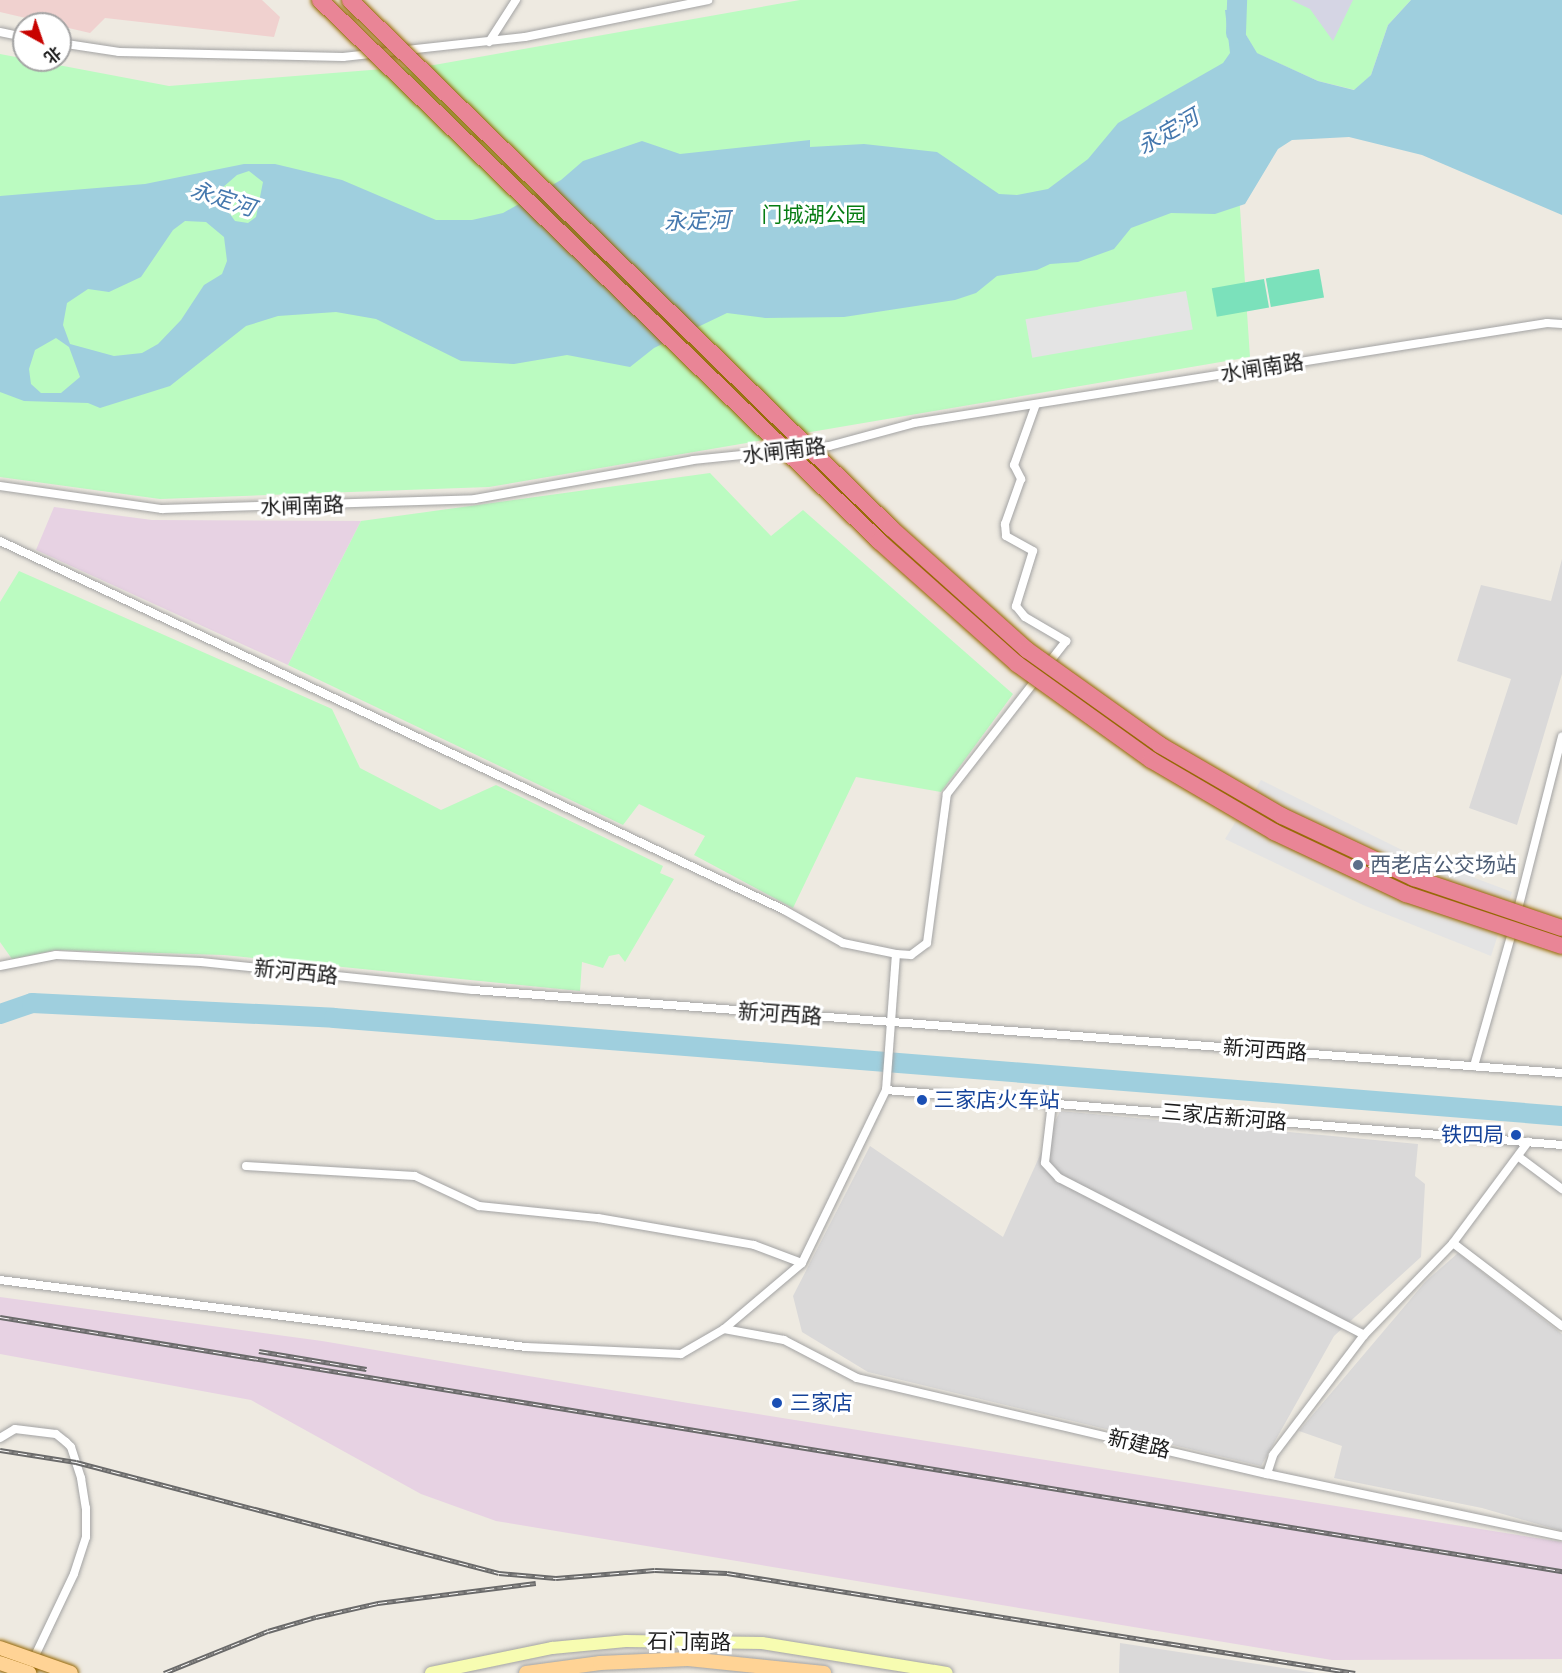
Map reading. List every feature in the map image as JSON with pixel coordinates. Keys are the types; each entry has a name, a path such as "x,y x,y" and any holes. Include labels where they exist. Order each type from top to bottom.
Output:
{"highway":[{"path":"320,0 879,541 1017,664 1151,760 1274,832 1406,894 1562,946"},
{"path":"350,0 891,528 1027,650 1160,745 1282,816 1414,878 1562,928"}],"main road":[{"name":"石门南路","path":"431,1673 455,1670 552,1648 626,1641 762,1643 947,1673"},
{"path":"0,1648 71,1673"},
{"path":"526,1673 600,1663 688,1659 824,1673"},
{"path":"0,1663 28,1673"}],"street":[{"path":"489,42 516,0"},
{"path":"72,45 119,52 343,57 489,42 708,0"},
{"name":"水闸南路","path":"0,486 162,509 475,499 693,460 829,446 914,423 1546,323 1562,324"},
{"path":"0,541 784,910 843,943 911,955 927,943 946,794 1066,642 1026,617 1016,606 1033,551 1006,536 1005,524 1021,479 1014,465 1036,404"},
{"path":"1474,1066 1562,736"},
{"path":"0,1280 525,1347 681,1354 724,1329 802,1263 886,1090 896,954"},
{"name":"新河西路","path":"0,966 56,955 201,962 472,990 1562,1073"},
{"name":"三家店新河路","path":"886,1090 1562,1145"},
{"path":"1052,1102 1045,1163 1059,1178 1364,1335"},
{"path":"1267,1474 1273,1455 1364,1335 1453,1243 1519,1156 1527,1142"},
{"path":"1519,1156 1562,1189"},
{"path":"246,1166 415,1176 479,1206 598,1218 754,1245 802,1263"},
{"path":"1453,1243 1562,1326"},
{"name":"新建路","path":"724,1329 784,1340 857,1378 1267,1474 1562,1536"},
{"path":"0,1438 15,1429 56,1434 66,1442 71,1447 81,1478 86,1508 86,1537 74,1574 28,1673"}],"shaded area":[{"path":"0,0 262,0 280,17 274,37 105,18 90,33 72,29 72,12 12,12 12,15 0,12"},
{"path":"1291,0 1353,0 1333,41 1310,9"},
{"path":"1186,291 1193,329 1032,358 1025,319"},
{"path":"54,507 152,520 361,521 288,665 36,550"},
{"path":"1562,559 1562,674 1517,825 1469,808 1511,679 1457,661 1481,585 1551,601"},
{"name":"西老店公交场站","path":"1261,780 1406,852 1512,892 1491,956 1363,905 1225,839"},
{"path":"1060,1111 1418,1144 1415,1176 1425,1184 1421,1257 1334,1336 1261,1466 868,1372 802,1332 793,1296 870,1146 1003,1237"},
{"path":"1458,1253 1562,1334 1562,1531 1482,1508 1334,1478 1342,1446 1299,1431 1426,1281"},
{"path":"0,1297 322,1341 688,1403 1562,1542 1562,1659 1332,1660 496,1521 421,1494 251,1400 0,1354"},
{"path":"1120,1643 1316,1673 1119,1673"}],"green space":[{"name":"门城湖公园","path":"800,0 1411,0 1388,25 1371,75 1355,90 1318,81 1256,53 1245,33 1245,12 1231,74 1250,357 489,487 160,499 0,477 0,54 12,56 12,72 72,72 72,68 169,86 434,65"},
{"path":"1319,269 1324,298 1271,307 1266,278"},
{"path":"1264,279 1269,308 1217,317 1212,288"},
{"path":"710,473 771,536 803,510 1013,694 941,792 856,777 793,908 694,855 705,836 639,804 623,825 288,665 361,521"},
{"path":"19,571 332,709 360,768 441,810 496,785 663,866 660,873 674,879 625,962 619,954 609,956 603,968 582,962 580,991 224,955 56,950 12,959 0,942 0,602"}],"water":[{"name":"永定河","path":"1411,0 1562,0 1562,215 1422,155 1349,137 1292,140 1278,149 1245,204 1215,214 1171,213 1131,228 1114,249 1078,262 1050,264 1037,270 997,276 976,293 955,300 844,317 765,318 727,313 654,348 630,367 567,355 514,364 461,361 376,319 336,312 278,316 246,326 170,386 100,408 88,403 24,401 0,392 0,196 145,184 244,164 275,164 342,180 436,220 472,220 503,213 561,180 583,161 642,141 680,154 810,140 810,147 864,144 937,152 999,194 1017,195 1048,189 1088,159 1118,123 1223,63 1230,53 1225,10 1245,9 1245,33 1257,53 1318,81 1354,90 1371,75 1388,25","holes":["249,171 263,182 256,217 248,223 235,221 227,210 222,188 237,175","185,221 206,222 224,237 227,261 222,274 204,285 181,320 158,344 142,353 114,356 70,344 63,325 67,303 88,289 109,292 141,277 173,230","56,338 69,347 80,377 61,393 41,393 31,384 29,369 35,350"]}],"waterway":[{"path":"1236,33 1237,0"},
{"path":"0,1014 32,1003 334,1018 1562,1116"}],"railway":[{"path":"0,1317 1562,1571"},
{"path":"259,1351 366,1369"},
{"path":"0,1450 76,1462 499,1573 556,1578 655,1570 727,1573 1355,1673"},
{"path":"164,1673 268,1631 316,1617 378,1603 536,1583"}],"place":[{"name":"西老店公交场站","path":"1358,865"},
{"name":"三家店火车站","path":"922,1100"},
{"name":"铁四局","path":"1516,1135"},
{"name":"三家店","path":"777,1403"}]}
